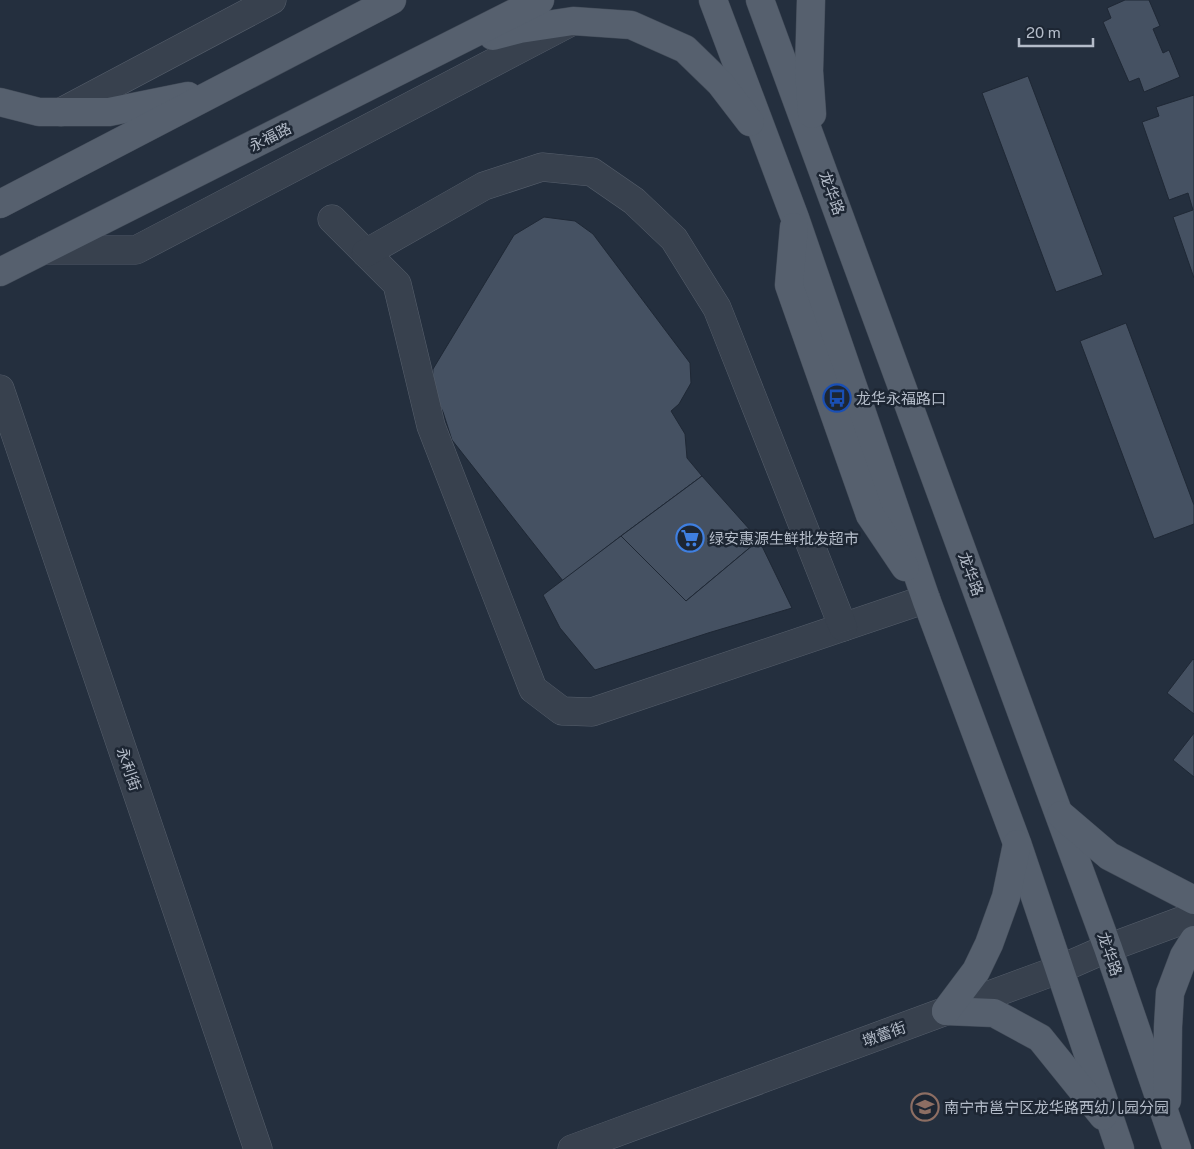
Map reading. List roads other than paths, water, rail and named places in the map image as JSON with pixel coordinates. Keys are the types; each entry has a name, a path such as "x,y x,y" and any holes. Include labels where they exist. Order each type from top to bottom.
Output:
{"main road":[{"path":"0,204 392,0"},
{"name":"永福路","path":"0,272 540,0"},
{"path":"713,0 795,218 926,599 1017,842 1116,1139"},
{"name":"龙华路","path":"760,0 1108,948 1177,1149"},
{"path":"772,155 814,145 809,71 811,0"},
{"path":"439,52 520,29 573,21 631,25 685,49 720,82 772,155"},
{"path":"0,102 39,112 109,112 216,91"},
{"path":"1059,814 1109,856 1194,900"},
{"path":"946,1011 976,971 989,944 1006,897 1017,842"},
{"path":"1167,1119 1170,993 1184,956 1194,940"},
{"path":"946,1011 994,1013 1040,1038 1116,1139"}],"street":[{"path":"61,112 272,0"},
{"path":"44,250 136,250 573,21"},
{"path":"366,253 484,186 542,167 592,172 634,201 674,239 717,308 844,627"},
{"path":"332,218 397,284 431,426 533,688 562,711 592,712 926,599"},
{"name":"永利街","path":"0,389 258,1149"},
{"name":"墩蕾街","path":"572,1149 1060,969 1108,948 1194,916"}],"place":[{"name":"龙华永福路口","path":"837,398"},
{"name":"绿安惠源生鲜批发超市","path":"690,538"},
{"name":"南宁市邕宁区龙华路西幼儿园分园","path":"925,1107"}]}
